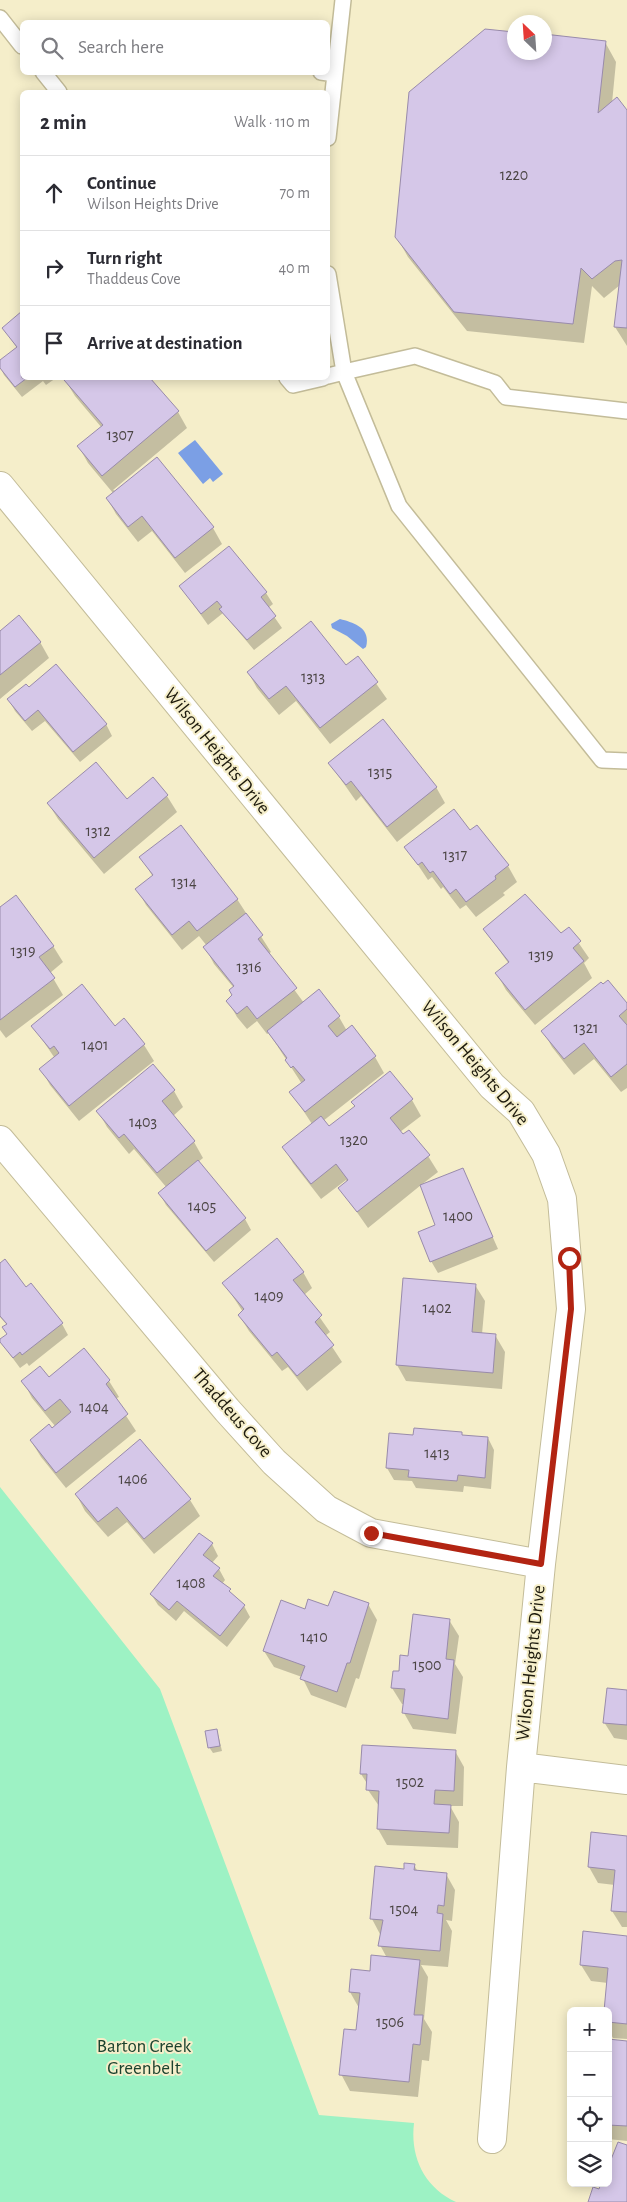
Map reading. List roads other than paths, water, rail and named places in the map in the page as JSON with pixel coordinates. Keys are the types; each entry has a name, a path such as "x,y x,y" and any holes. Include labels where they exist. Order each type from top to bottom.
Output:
{"street":[{"name":"Wilson Heights Drive","path":"0,486 492,1086 521,1112 546,1154 562,1199 571,1309 541,1564 521,1767 492,2139"},
{"name":"Thaddeus Cove","path":"0,1140 227,1410 274,1462 326,1509 371,1533 541,1564"},
{"path":"521,1767 627,1780"}],"lane":[{"path":"330,63 343,0"},
{"path":"11,26 20,42"},
{"path":"45,75 57,90"},
{"path":"328,75 328,90"},
{"path":"330,286 344,372 399,506 602,760 627,761"},
{"path":"330,376 415,356 495,383 506,397 627,411"},
{"path":"289,380 293,385 314,380"}],"water":[{"path":"195,440 223,474 213,482 210,478 203,484 178,453"},
{"path":"340,619 361,627 366,635 366,647 363,649 347,636 332,628 331,624"}],"park label":[{"name":"Barton Creek Greenbelt","path":"144,2057"}]}
